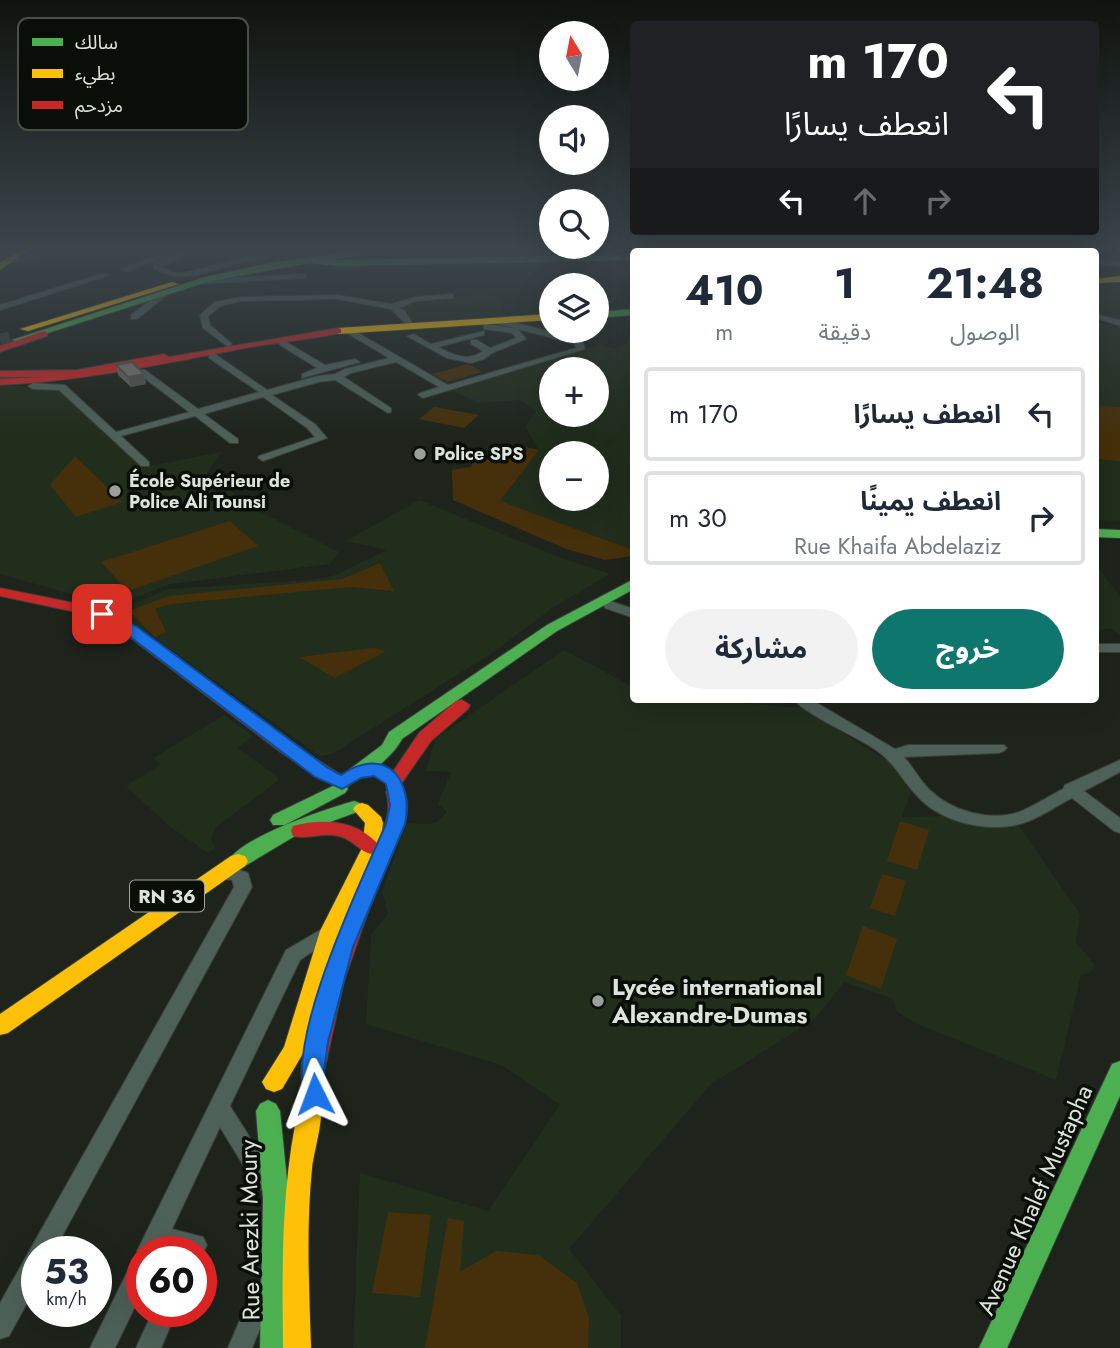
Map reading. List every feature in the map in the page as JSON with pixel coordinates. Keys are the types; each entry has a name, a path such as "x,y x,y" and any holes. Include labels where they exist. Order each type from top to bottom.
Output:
{"main road":[{"path":"7,341 97,312"},
{"path":"0,376 77,373 305,332 410,330 539,317"},
{"path":"0,376 17,382 73,379 139,369 267,340 348,330 491,323 539,317"},
{"path":"0,376 66,377 139,369"},
{"path":"1099,527 1120,528"},
{"path":"1099,533 1120,534"},
{"path":"340,786 389,748 395,737 428,712 552,628 630,585"},
{"path":"0,592 94,611 120,623 340,786 342,800 372,817 374,823 371,848 330,931 298,1042 265,1099 268,1111 289,1119 304,1112 315,1094 312,1083 316,1042 343,947 400,805 389,776 380,771 356,773"},
{"path":"358,808 382,804 425,737 443,718 559,635 630,596"},
{"name":"RN 36","path":"0,1011 270,826 340,786"},
{"name":"RN 36","path":"0,1026 288,828 314,818 358,808"},
{"name":"RN 36","path":"221,874 305,829 315,827 355,834 364,838 371,848"},
{"name":"Avenue Khalef Mustapha","path":"993,1348 1120,1071"},
{"path":"274,1082 295,1075 312,1083"},
{"name":"Rue Arezki Moury","path":"297,1348 297,1191 302,1140 310,1106"},
{"name":"Rue Arezki Moury","path":"268,1111 277,1207 274,1348"}],"street":[{"path":"134,317 141,312"},
{"path":"208,312 204,315 206,326 228,344"},
{"path":"400,312 410,330 455,359 470,359 487,354 522,337 515,331 491,323"},
{"path":"1099,317 1120,323"},
{"path":"432,346 478,335 491,323"},
{"path":"491,323 539,333"},
{"path":"348,330 447,388"},
{"path":"474,342 489,351"},
{"path":"283,343 324,368"},
{"path":"423,395 581,349 579,343"},
{"path":"212,356 311,426 322,438 263,458"},
{"path":"314,377 324,368 391,356"},
{"path":"113,433 314,377 337,377 391,356"},
{"path":"139,369 234,441"},
{"path":"337,377 388,410"},
{"path":"33,386 62,387 145,464"},
{"path":"610,605 630,612"},
{"path":"1099,648 1120,648"},
{"path":"806,703 892,755 906,768 923,793 958,815 1011,820 1023,817 1120,765"},
{"path":"892,755 908,750 999,748"},
{"path":"1071,789 1120,827"},
{"path":"50,1236 243,887 242,878 238,875 221,874"},
{"path":"156,1236 293,955 330,931"},
{"path":"220,1108 265,1181 277,1207"},
{"path":"240,1348 276,1258"},
{"path":"0,1327 21,1290"},
{"path":"102,1348 126,1299"},
{"path":"148,1348 158,1327"}],"shaded area":[{"path":"406,312 504,312 505,316 412,322"},
{"path":"1099,312 1120,312 1120,321 1099,315"},
{"path":"1099,322 1120,329 1120,407 1099,405"},
{"path":"630,342 630,549 499,501 539,450 525,427 536,411 519,400 479,403 449,389 539,363 539,427 609,427 609,357 559,357 600,345 614,349"},
{"path":"468,364 483,372 447,382 432,374"},
{"name":"École Supérieur de Police Ali Tounsi","path":"0,385 60,388 145,467 221,452 207,473 253,508 339,552 330,564 170,584 114,606 0,574"},
{"path":"1099,405 1120,407 1120,461 1099,459"},
{"path":"434,407 479,415 464,428 419,419"},
{"path":"511,444 539,450 500,501 630,549 630,556 605,560 566,549 453,500 452,470 470,467 481,455 502,458"},
{"path":"75,456 122,502 76,517 50,485"},
{"path":"1099,459 1120,461 1120,521 1099,520"},
{"path":"419,500 564,559 610,574 554,607 495,651 332,754 320,756 132,622 112,612 169,589 333,576 387,550 346,541"},
{"path":"230,521 258,546 128,591 101,562"},
{"path":"380,563 394,591 350,587 171,604 155,609 166,632 155,637 129,611 168,596 342,579"},
{"path":"1099,569 1120,597 1120,635 1110,628 1099,630"},
{"path":"373,648 386,651 335,678 299,657"},
{"name":"Lycée international Alexandre-Dumas","path":"564,650 630,685 630,703 738,703 805,708 890,763 911,791 902,817 943,816 985,824 1017,823 1080,914 1076,942 1095,965 1091,972 1081,975 1056,1080 915,1023 897,1011 892,998 844,982 815,1019 711,1084 569,1249 621,1316 621,1348 353,1348 360,1173 488,1211 560,1105 502,1065 366,1024 371,935 388,914 382,892 407,823 437,822 447,812 438,804 451,772 426,771 435,739"},
{"path":"224,715 253,736 237,748 277,776 278,781 216,827 211,838 215,848 208,853 168,825 126,786 160,765 154,758"},
{"path":"900,821 929,830 917,870 887,861"},
{"path":"882,874 906,881 895,916 870,908"},
{"path":"863,926 897,939 881,989 846,975"},
{"path":"388,1212 431,1215 420,1297 372,1293"},
{"path":"448,1218 464,1221 460,1272 496,1251 538,1255 577,1283 589,1318 588,1348 425,1348"}],"building":[{"path":"132,362 144,374 128,377 116,365"}],"tunnel":[{"path":"0,341 10,338"}],"traffic: fast":[{"path":"17,340 105,312"},
{"path":"609,314 630,312"},
{"path":"1099,533 1120,534"},
{"path":"356,773 389,748 395,736 428,712 552,628 630,585"},
{"path":"279,820 339,789"},
{"path":"238,861 294,828 354,807"},
{"path":"993,1348 1120,1071"},
{"path":"268,1111 276,1199 274,1348"}],"traffic: slow":[{"path":"25,329 82,312"},
{"path":"338,331 539,318"},
{"path":"274,1082 294,1050 330,931 371,848 374,823 372,817 362,809"},
{"path":"0,1026 238,861"},
{"path":"297,1348 297,1196 304,1136 311,1106"}],"traffic: jam":[{"path":"0,382 85,375 338,331"},
{"path":"0,349 44,334"},
{"path":"0,374 77,373 164,357"},
{"path":"0,592 94,611 120,623 289,750 342,783"},
{"path":"395,782 425,737 462,705"},
{"path":"312,1083 317,1048 333,981 397,818 399,805 395,792"},
{"path":"300,831 319,828 348,831 371,848"}],"place":[{"name":"Police SPS","path":"420,454"},
{"name":"École Supérieur de Police Ali Tounsi","path":"115,491"},
{"name":"Lycée international Alexandre-Dumas","path":"598,1001"}],"route":[{"path":"102,614 131,630 321,773 342,783 356,773 374,770 385,773 395,782 395,792 400,805 395,824 343,947 316,1042 312,1083 315,1094"}]}
